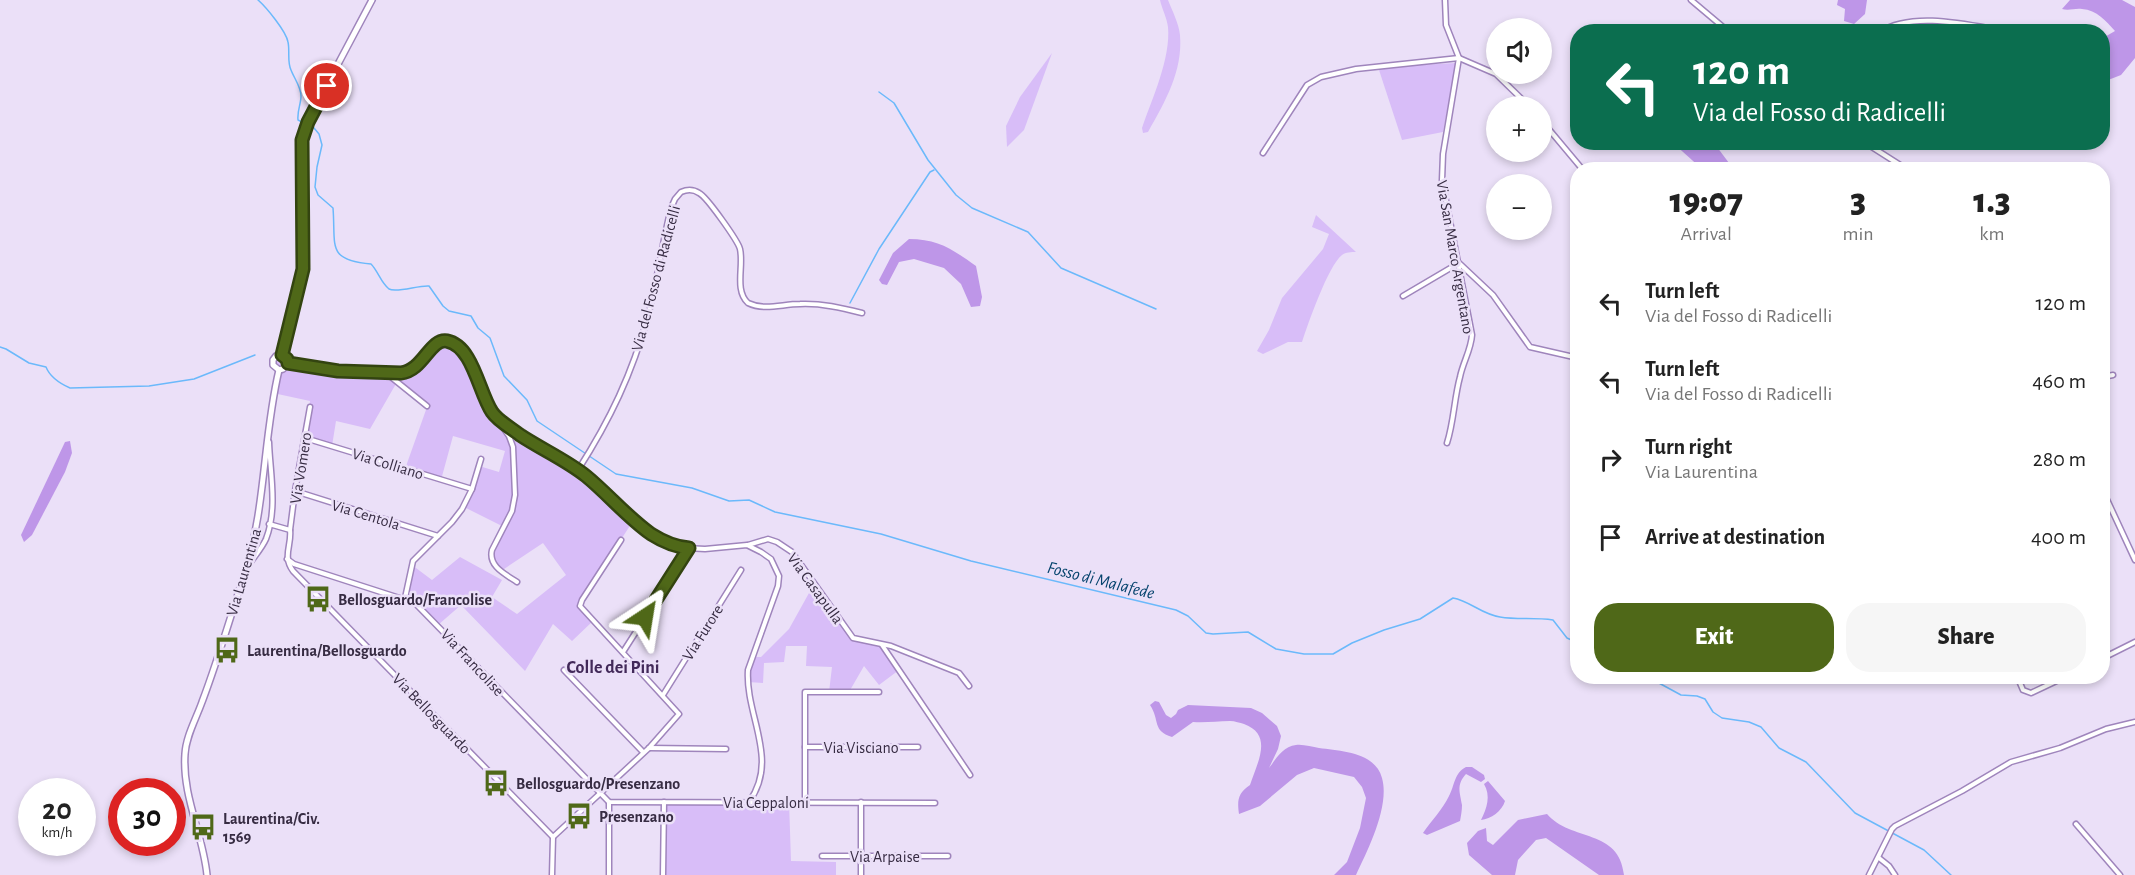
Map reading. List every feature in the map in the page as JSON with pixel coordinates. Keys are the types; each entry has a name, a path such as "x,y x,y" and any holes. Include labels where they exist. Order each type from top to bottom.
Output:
{"main road":[{"name":"Via Laurentina","path":"207,875 185,780 185,751 189,733 204,695 244,573 261,502 271,405 279,370 273,365 273,360 276,356 282,355 303,269 301,151 308,124 372,0"},
{"path":"279,370 288,363 282,355"}],"street":[{"name":"Via San Marco Argentano","path":"1445,0 1446,25 1459,58 1442,173 1471,340 1459,378 1453,422 1447,443"},
{"path":"1691,0 1719,24"},
{"path":"1698,6 1699,0"},
{"path":"1895,24 1921,21 1945,24"},
{"path":"1263,153 1302,92 1315,80 1361,68 1459,58 1496,74 1519,96"},
{"path":"1552,133 1576,162"},
{"path":"1877,150 1895,162"},
{"name":"Via del Fosso di Radicelli","path":"578,470 618,402 648,315 671,208 681,192 688,189 694,190 704,196 738,243 741,253 741,294 748,303 776,307 802,304 835,307 862,313"},
{"path":"1403,296 1459,263 1497,299 1530,347 1570,356"},
{"path":"288,363 338,371 385,373 411,371 421,363 437,343 443,340 452,342 460,349 469,360 482,393 512,443 515,495 513,511 490,555 499,569 517,582"},
{"path":"385,373 427,406"},
{"name":"Via Vomero","path":"290,530 310,407"},
{"path":"493,413 522,435 578,470 651,534 668,543 705,549 747,545 771,559 779,579 775,597 748,670 763,759 759,785 749,802"},
{"path":"244,573 266,538 270,524 273,501 269,438"},
{"name":"Via Colliano","path":"305,438 472,489"},
{"path":"405,598 413,561 459,515 472,489 481,459"},
{"name":"Via Centola","path":"295,491 438,536"},
{"path":"2110,506 2135,559"},
{"path":"270,524 290,530 287,559"},
{"name":"Via Casapulla","path":"747,545 768,539 787,548 851,636 860,641 882,644 959,673 969,686"},
{"path":"552,875 552,837 679,716 678,711 663,694 580,606 621,540"},
{"path":"252,543 255,546 261,546"},
{"path":"623,651 689,548"},
{"name":"Via Francolise","path":"287,559 294,564 405,598 417,605 600,793"},
{"name":"Via Bellosguardo","path":"287,559 295,572 552,837"},
{"path":"295,572 302,566"},
{"name":"Via Furore","path":"663,694 741,570"},
{"path":"2110,654 2135,642"},
{"path":"882,644 970,776"},
{"path":"564,670 643,752"},
{"path":"2021,684 2024,691 2030,693 2052,684"},
{"path":"805,801 805,692 879,692"},
{"path":"1869,875 1892,829 2011,762 2061,748 2102,730 2135,722"},
{"name":"Via Visciano","path":"805,747 918,747"},
{"path":"648,748 726,749"},
{"path":"600,793 609,802 609,875"},
{"name":"Via Ceppaloni","path":"609,802 935,802"},
{"path":"663,875 664,802"},
{"path":"861,802 861,875"},
{"path":"2076,824 2120,875"},
{"name":"Via Arpaise","path":"822,856 948,856"},
{"path":"1878,858 1889,866 1895,875"}],"shaded area":[{"path":"1160,0 1168,0 1178,26 1179,61 1166,98 1148,132 1143,133 1142,128 1167,52 1168,27"},
{"path":"1838,0 1867,0 1865,14 1854,24 1844,21 1845,9 1837,5"},
{"path":"2070,0 2122,0 2135,7 2135,58 2121,75 2110,79 2110,34 2115,31 2110,24 2092,11 2062,9"},
{"path":"1052,53 1024,130 1007,147 1006,126 1020,97"},
{"path":"1456,63 1443,132 1402,140 1378,67"},
{"path":"1681,150 1719,150 1728,162 1694,162"},
{"path":"1316,215 1356,252 1342,255 1331,271 1302,342 1288,342 1263,354 1257,351 1269,330 1282,298 1323,249 1329,234 1312,227"},
{"path":"909,239 937,243 976,266 982,297 980,306 971,307 961,284 944,268 914,259 899,262 887,285 882,284 879,280 893,253"},
{"path":"447,341 458,347 465,355 493,413 517,433 578,470 633,521 580,605 593,621 572,641 553,624 525,671 461,605 438,625 415,603 405,598 412,565 432,580 460,557 502,580 492,597 517,614 566,575 543,543 501,571 493,560 493,549 504,527 464,507 479,466 499,472 505,451 453,436 441,480 405,469 427,407 397,382 370,429 336,421 332,446 305,438 310,401 273,393 278,370 272,363 276,356 285,357 288,363 411,374 435,345"},
{"path":"70,441 72,453 65,472 32,535 24,542 21,535 65,442"},
{"path":"814,584 853,638 882,644 899,670 879,685 864,666 849,692 829,692 832,667 806,666 807,646 786,646 784,662 764,663 763,683 748,682 752,657 761,657 789,629"},
{"path":"1155,701 1159,702 1166,715 1171,718 1178,710 1188,705 1251,708 1262,713 1277,726 1281,736 1269,768 1284,750 1299,745 1356,754 1372,763 1382,778 1383,801 1376,828 1356,875 1334,875 1347,862 1360,828 1366,798 1362,787 1354,777 1314,768 1297,775 1260,806 1239,814 1239,797 1250,785 1259,759 1261,742 1259,735 1244,724 1225,721 1193,722 1172,737 1159,728 1150,705"},
{"path":"1466,767 1472,767 1484,775 1485,779 1481,782 1466,774 1463,778 1460,789 1462,805 1460,821 1427,835 1423,833 1446,801 1459,773"},
{"path":"1488,781 1505,801 1496,814 1481,820 1487,802 1484,784"},
{"path":"789,801 791,861 836,862 836,875 663,875 664,802"},
{"path":"1547,814 1568,829 1604,842 1620,860 1624,875 1599,875 1546,838 1536,840 1518,860 1515,875 1492,875 1469,855 1467,843 1478,831 1486,828 1487,841 1493,845 1518,820"}],"waterway":[{"name":"Fosso di Malafede","path":"258,0 284,32 289,45 290,67 301,93 298,120 314,128 319,134 322,145 315,187 318,195 333,208 334,241 340,255 346,259 371,264 389,289 429,286 449,311 471,316 478,328 490,338 504,376 527,400 537,421 616,474 692,488 729,501 749,500 775,512 881,534 971,561 1176,610 1188,616 1206,633 1248,632 1276,649 1304,654 1333,654 1352,643 1384,630 1420,619 1453,598 1500,617 1553,620 1570,639"},
{"path":"879,92 894,103 928,160 956,195 972,208 1028,232 1061,268 1156,309"},
{"path":"850,303 879,249 930,172 934,170"},
{"path":"0,347 29,363 46,367 56,380 70,388 149,386 194,379 255,355"},
{"name":"Fosso di Malafede","path":"1661,684 1681,695 1705,699 1713,712 1722,718 1749,722 1761,727 1779,748 1806,762 1855,813 1924,850 1951,875"}],"place":[{"name":"Bellosguardo/Francolise","path":"318,599"},
{"name":"Laurentina/Bellosguardo","path":"227,650"},
{"name":"Bellosguardo/Presenzano","path":"496,783"},
{"name":"Presenzano","path":"579,816"},
{"name":"Laurentina/Civ. 1569","path":"203,827"}],"district":[{"name":"Colle dei Pini","path":"613,667"}],"route":[{"path":"327,86 308,122 302,140 303,269 282,355 288,363 326,370 401,373 410,372 416,368 440,341 452,342 469,360 493,413 522,435 578,470 651,534 678,547 689,548 645,617"}]}
